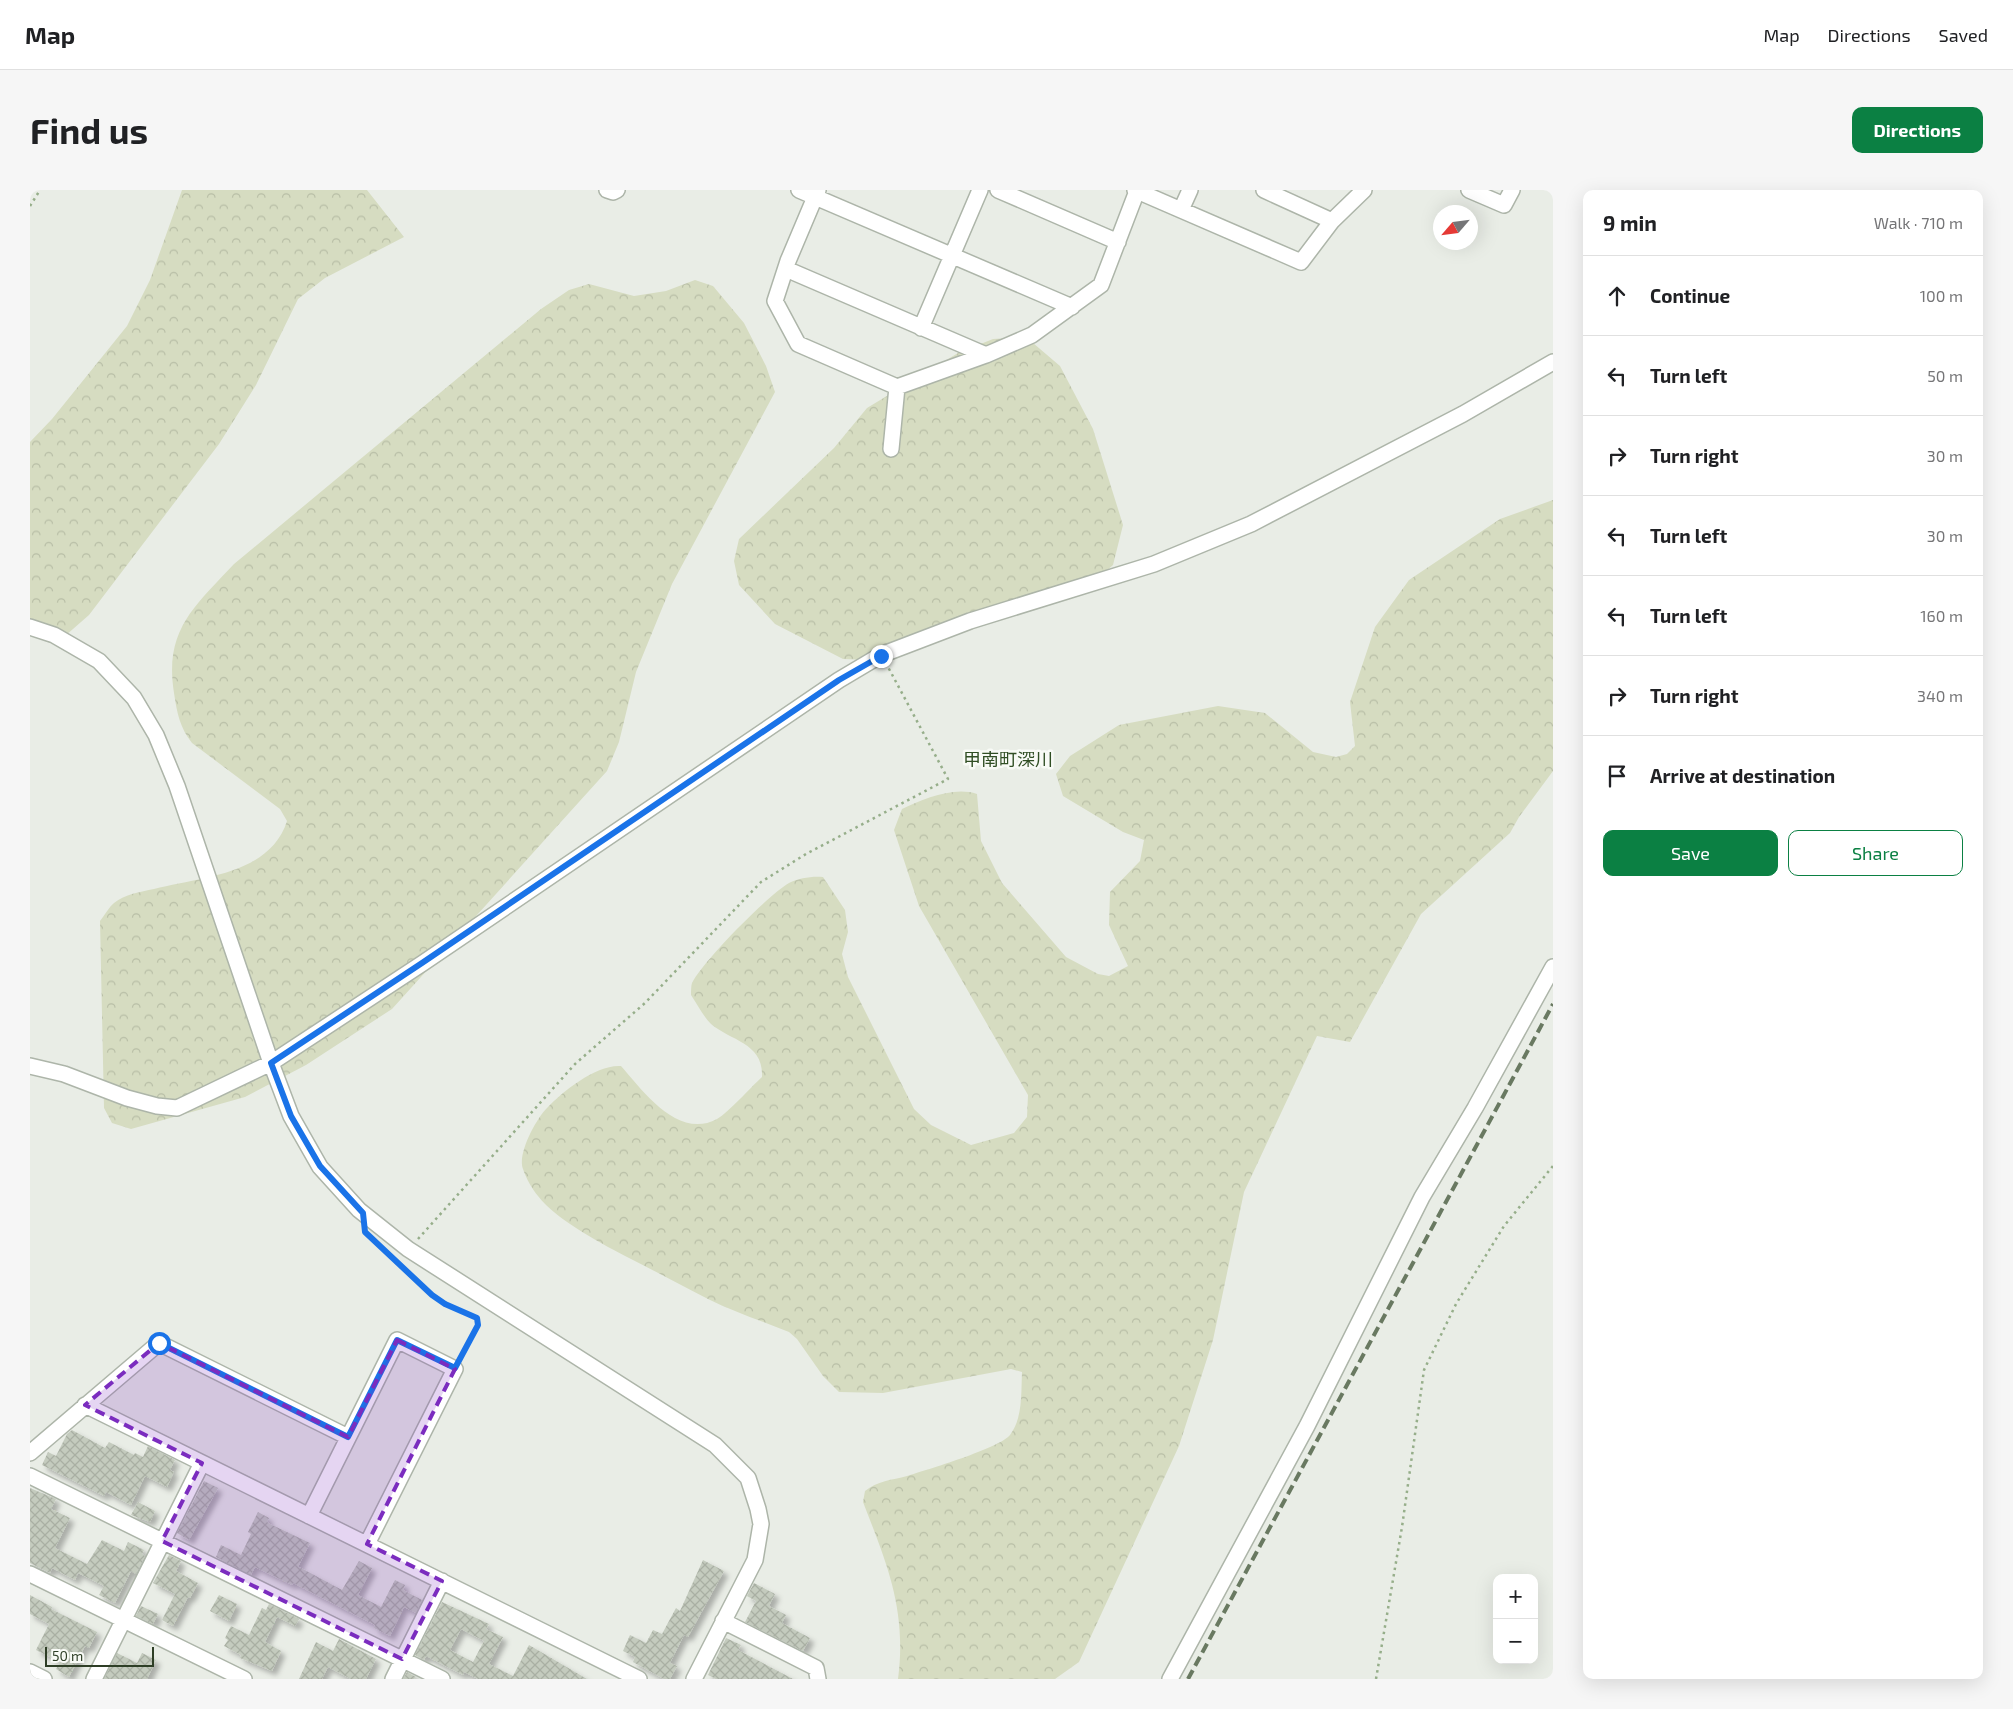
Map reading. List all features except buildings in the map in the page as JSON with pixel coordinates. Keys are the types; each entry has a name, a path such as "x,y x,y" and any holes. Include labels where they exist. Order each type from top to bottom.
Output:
{"street":[{"path":"607,190 613,192 617,190"},
{"path":"799,190 817,194 952,256 1072,306"},
{"path":"921,328 980,190"},
{"path":"998,190 1118,242"},
{"path":"817,194 775,301 798,344 897,387 986,355 1032,335 1101,285 1136,190 1302,262 1332,221 1364,190"},
{"path":"1181,210 1190,190"},
{"path":"1264,190 1332,221"},
{"path":"1469,190 1504,205 1512,190"},
{"path":"786,269 986,355"},
{"path":"30,1066 64,1074 127,1098 156,1106 177,1108 271,1063 422,963 839,680 881,656 970,621 1154,564 1251,524 1463,414 1553,362"},
{"path":"891,449 897,387"},
{"path":"30,627 54,635 99,661 134,698 156,735 177,786 271,1063 291,1116 320,1166 359,1210 408,1249 715,1446 739,1467 748,1478 758,1509 760,1524 759,1543 754,1560 694,1679"},
{"path":"1170,1679 1307,1426 1422,1197 1475,1108 1553,967"},
{"path":"309,1516 397,1340 455,1368 367,1544"},
{"path":"30,1452 159,1343 348,1437"},
{"path":"85,1404 639,1679"},
{"path":"94,1679 202,1463"},
{"path":"30,1476 442,1679"},
{"path":"30,1574 244,1679"},
{"path":"393,1679 442,1581"},
{"path":"723,1621 816,1668 818,1679"},
{"path":"30,1672 44,1679"}],"path":[{"path":"30,206 40,190"},
{"path":"408,1249 575,1064 645,1003 761,882 806,854 948,779 881,656"},
{"path":"1376,1679 1402,1527 1424,1370 1456,1304 1504,1226 1553,1166"},
{"path":"377,1244 432,1295 445,1304 477,1318 478,1325 455,1368"}],"highlighted area":[{"path":"397,1340 455,1369 367,1544 442,1581 402,1659 162,1541 202,1463 85,1405 159,1343 348,1437"}],"green space":[{"path":"182,190 367,190 404,237 325,278 298,299 256,385 219,444 89,615 65,636 30,628 30,442 52,419 127,326 150,280"},
{"path":"695,280 713,286 744,323 766,366 775,392 672,584 636,672 619,742 607,771 392,1009 306,1065 245,1097 131,1129 112,1123 104,1108 100,921 112,905 128,895 212,876 250,863 266,853 278,839 287,821 280,809 192,743 182,726 174,693 172,671 178,636 185,621 206,593 234,564 541,309 569,290 589,284 634,296 666,291"},
{"path":"1026,337 1060,366 1093,429 1123,525 1113,565 1084,591 870,660 843,659 775,624 739,585 734,561 739,539 834,448 867,408 958,353 993,339"},
{"path":"1553,500 1553,771 1519,817 1510,833 1421,914 1350,1042 1317,1036 1244,1192 1213,1340 1179,1446 1079,1662 1055,1679 898,1679 900,1631 897,1609 887,1567 863,1502 865,1491 880,1483 962,1458 992,1446 1010,1435 1019,1413 1022,1372 1011,1369 883,1393 839,1392 823,1376 797,1339 789,1332 698,1294 594,1239 556,1214 536,1193 523,1169 522,1163 525,1146 533,1128 547,1108 571,1087 602,1069 621,1066 651,1099 675,1118 689,1123 703,1124 717,1119 727,1111 762,1077 761,1066 758,1057 745,1044 719,1030 708,1021 691,995 692,983 708,960 722,945 779,890 797,880 823,877 845,910 848,932 842,954 848,977 914,1109 931,1125 971,1145 1014,1133 1027,1117 1028,1095 919,906 894,830 902,809 919,801 949,793 968,792 977,794 981,841 1002,883 1066,957 1098,974 1109,976 1128,966 1109,925 1110,892 1140,861 1144,840 1123,832 1063,796 1056,774 1070,756 1119,725 1218,706 1265,713 1313,752 1336,757 1347,754 1355,746 1350,702 1375,627 1409,580 1500,519"}],"railway":[{"path":"1188,1679 1553,1004"}],"district":[{"name":"甲南町深川","path":"1008,759"}],"route":[{"path":"159,1343 348,1437 397,1340 455,1368 478,1325 477,1318 456,1310 432,1295 402,1269 365,1232 363,1213 320,1166 291,1116 271,1063 422,963 839,680 881,656"}]}
